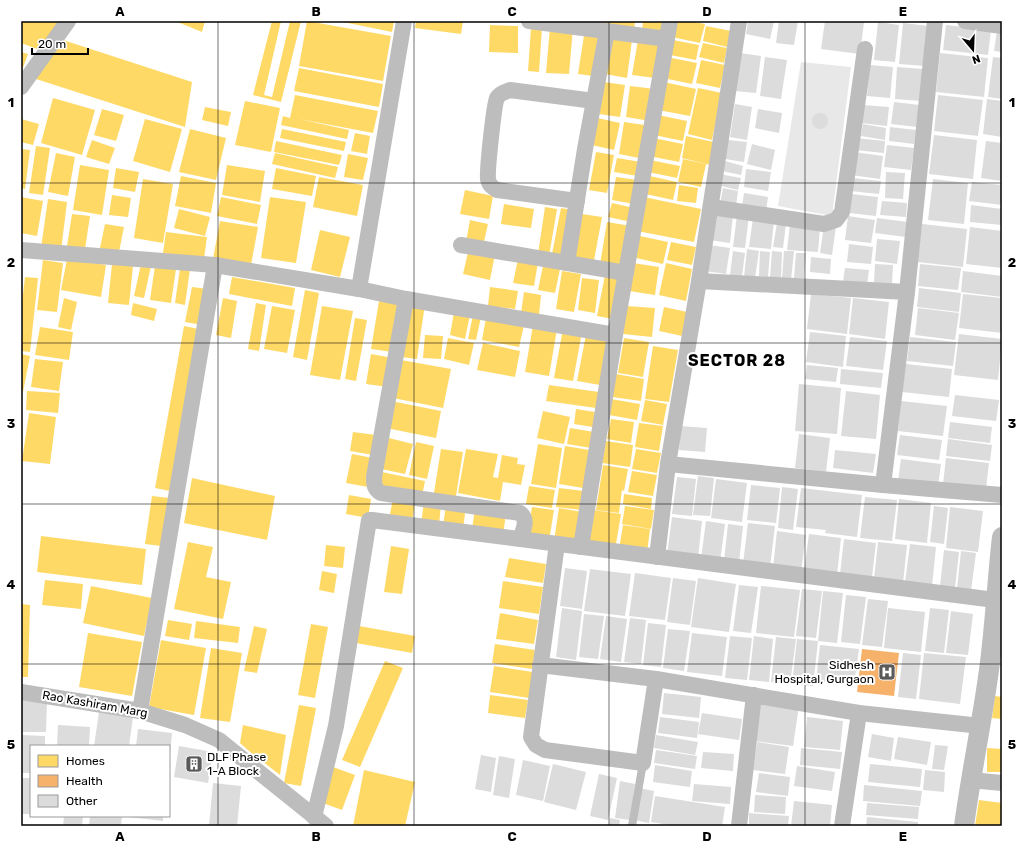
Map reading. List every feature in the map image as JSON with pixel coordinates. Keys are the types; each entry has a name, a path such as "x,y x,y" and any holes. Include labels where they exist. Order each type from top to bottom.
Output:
{"street":[{"path":"21,87 68,21"},
{"path":"359,289 404,21"},
{"path":"529,21 667,39"},
{"path":"582,548 615,335 670,21"},
{"path":"657,557 668,464 711,207 739,21"},
{"path":"883,485 908,292 935,21"},
{"path":"965,21 1002,26"},
{"path":"567,263 607,31"},
{"path":"711,207 824,224 836,220 842,212 864,49"},
{"path":"577,201 497,190 491,187 488,179 488,169 497,99 502,92 510,90 594,101"},
{"path":"461,245 626,273"},
{"path":"21,250 215,265 615,335"},
{"path":"140,711 215,265"},
{"path":"699,281 908,292"},
{"path":"406,298 374,477 376,490 381,493 520,513 524,516 526,521 520,539"},
{"path":"668,464 1002,495"},
{"path":"320,822 369,520 995,600"},
{"path":"964,826 970,780 981,726 989,668 1002,537"},
{"path":"557,544 531,737 536,744 545,750 643,763 656,679"},
{"path":"540,665 656,679 859,713 981,726"},
{"name":"Rao Kashiram Marg","path":"21,692 140,711 185,725 219,740 320,822"},
{"path":"739,826 754,696"},
{"path":"842,826 859,713"},
{"path":"970,780 1002,783"}],"lane":[{"path":"632,826 643,763"}],"shaded area":[{"path":"801,62 851,67 832,216 778,206"}],"building: Homes":[{"path":"21,21 62,21 40,50 21,43"},
{"path":"175,21 205,21 202,32"},
{"path":"272,21 281,21 264,95 272,97 290,21 301,21 281,102 253,95"},
{"path":"307,21 391,36 383,81 299,66"},
{"path":"338,21 394,21 392,32"},
{"path":"416,21 463,21 461,34 415,28"},
{"path":"601,21 635,21 634,32 601,29"},
{"path":"643,21 666,21 665,34 642,31"},
{"path":"676,21 689,21 705,24 700,43 672,37"},
{"path":"490,25 518,26 518,53 489,52"},
{"path":"706,26 731,31 727,47 703,41"},
{"path":"550,27 573,28 569,74 546,73"},
{"path":"531,28 542,28 539,72 528,71"},
{"path":"585,29 601,31 593,76 578,74"},
{"path":"610,37 632,40 627,78 605,74"},
{"path":"60,39 192,82 185,127 36,79"},
{"path":"638,40 661,43 655,78 632,75"},
{"path":"673,40 699,45 696,60 670,55"},
{"path":"703,43 727,48 724,63 699,57"},
{"path":"21,52 28,54 21,73"},
{"path":"667,57 697,63 692,84 663,78"},
{"path":"701,60 725,65 720,88 696,83"},
{"path":"299,68 383,84 379,107 294,91"},
{"path":"604,82 625,85 620,117 599,114"},
{"path":"664,82 696,89 690,116 658,110"},
{"path":"630,86 655,89 650,121 626,117"},
{"path":"698,88 722,93 712,140 688,134"},
{"path":"295,95 378,111 373,133 299,119 349,130 347,139 281,125 283,116 290,118"},
{"path":"53,98 95,110 82,155 41,143"},
{"path":"245,101 280,108 271,152 235,145"},
{"path":"205,107 231,112 228,126 202,120"},
{"path":"102,109 124,115 116,141 94,135"},
{"path":"658,115 687,121 683,141 654,135"},
{"path":"593,117 620,123 614,150 587,144"},
{"path":"21,119 39,124 33,145 21,142"},
{"path":"145,119 182,129 170,172 133,161"},
{"path":"624,122 645,125 639,158 619,154"},
{"path":"190,129 226,138 216,180 179,172"},
{"path":"282,129 346,142 344,151 280,138"},
{"path":"355,133 370,136 367,154 351,151"},
{"path":"686,136 714,142 710,165 682,158"},
{"path":"653,138 683,144 679,162 649,156"},
{"path":"92,140 115,148 109,164 86,157"},
{"path":"276,141 342,155 339,165 274,152"},
{"path":"36,146 50,148 43,195 29,193"},
{"path":"21,149 30,150 25,189 21,188"},
{"path":"596,152 614,155 607,193 589,190"},
{"path":"56,153 75,157 68,196 48,192"},
{"path":"275,153 338,167 335,178 272,164"},
{"path":"348,154 368,158 363,180 344,177"},
{"path":"617,158 641,162 638,176 614,172"},
{"path":"683,159 706,164 701,187 678,182"},
{"path":"650,160 680,166 677,178 648,172"},
{"path":"80,165 109,170 102,215 73,210"},
{"path":"227,165 265,171 260,202 222,195"},
{"path":"116,168 139,172 135,192 113,188"},
{"path":"276,168 316,176 312,196 272,189"},
{"path":"645,175 677,182 673,200 641,193"},
{"path":"181,176 216,183 211,213 175,206"},
{"path":"319,177 363,185 357,216 313,207"},
{"path":"616,177 638,180 634,204 612,200"},
{"path":"143,179 173,184 163,243 134,238"},
{"path":"679,185 698,188 696,203 677,201"},
{"path":"465,190 493,196 489,219 460,214"},
{"path":"112,195 131,198 128,217 109,215"},
{"path":"21,197 43,201 37,236 21,233"},
{"path":"221,197 261,205 257,224 217,216"},
{"path":"270,197 306,202 296,263 261,258"},
{"path":"644,197 701,209 694,242 637,231"},
{"path":"48,199 67,202 61,251 41,248"},
{"path":"612,203 634,208 631,222 608,217"},
{"path":"504,204 534,209 531,228 501,224"},
{"path":"545,207 557,209 549,256 538,254"},
{"path":"561,208 572,210 562,261 551,259"},
{"path":"179,209 210,217 205,236 174,228"},
{"path":"72,214 90,216 85,249 67,246"},
{"path":"582,214 602,217 593,266 573,263"},
{"path":"470,220 488,224 483,246 466,242"},
{"path":"220,221 258,227 251,265 213,259"},
{"path":"607,222 631,226 623,268 600,264"},
{"path":"105,224 124,227 119,252 100,248"},
{"path":"320,230 350,237 340,277 311,270"},
{"path":"166,232 207,237 204,259 163,253"},
{"path":"640,236 668,242 663,264 636,258"},
{"path":"671,242 696,247 692,265 667,260"},
{"path":"469,248 495,254 490,280 463,274"},
{"path":"67,259 106,265 101,297 61,290"},
{"path":"518,259 538,262 534,286 513,283"},
{"path":"43,260 63,263 57,312 37,310"},
{"path":"633,263 659,267 655,295 629,291"},
{"path":"666,263 692,269 686,301 659,295"},
{"path":"112,264 133,266 129,305 108,303"},
{"path":"141,264 151,266 144,298 134,296"},
{"path":"155,266 176,269 171,303 150,300"},
{"path":"543,266 560,269 555,293 538,290"},
{"path":"180,268 190,269 185,305 175,303"},
{"path":"562,271 581,274 574,312 556,309"},
{"path":"605,275 621,278 613,319 597,316"},
{"path":"25,277 38,278 30,352 21,351 21,311"},
{"path":"232,277 295,288 292,306 229,294"},
{"path":"582,278 599,280 595,313 578,310"},
{"path":"192,287 208,289 202,325 185,322"},
{"path":"490,287 518,291 515,309 488,306"},
{"path":"305,290 319,293 307,360 293,357"},
{"path":"524,292 541,295 539,315 521,313"},
{"path":"64,298 77,302 71,330 58,327"},
{"path":"223,298 237,301 231,338 216,335"},
{"path":"379,301 400,304 392,352 371,349"},
{"path":"409,301 425,304 417,359 401,357"},
{"path":"133,303 157,309 154,321 131,315"},
{"path":"256,303 266,305 259,351 248,349"},
{"path":"272,306 295,310 287,353 264,349"},
{"path":"322,306 353,311 340,380 310,375"},
{"path":"626,306 655,308 652,337 623,334"},
{"path":"664,307 692,313 687,337 659,331"},
{"path":"454,312 470,315 465,339 450,335"},
{"path":"473,315 481,317 476,340 468,339"},
{"path":"355,318 367,320 356,381 345,379"},
{"path":"486,318 524,325 519,347 482,340"},
{"path":"533,325 557,329 549,376 525,372"},
{"path":"184,326 199,329 170,491 155,488"},
{"path":"40,327 73,332 69,360 35,355"},
{"path":"563,329 582,332 573,381 554,378"},
{"path":"425,335 443,336 441,359 423,358"},
{"path":"586,335 609,339 600,385 577,381"},
{"path":"448,338 474,343 469,365 444,359"},
{"path":"624,338 649,342 643,377 618,373"},
{"path":"483,343 520,351 515,377 477,370"},
{"path":"653,346 678,350 669,402 645,399"},
{"path":"21,354 30,356 23,392 21,391"},
{"path":"371,354 393,358 388,387 366,384"},
{"path":"35,359 63,362 59,391 31,387"},
{"path":"401,360 451,369 443,408 393,398"},
{"path":"616,374 644,379 641,401 612,397"},
{"path":"549,385 599,392 596,408 546,401"},
{"path":"27,391 60,393 58,413 26,410"},
{"path":"611,399 640,404 637,420 609,415"},
{"path":"645,400 667,404 663,425 641,421"},
{"path":"391,401 441,411 436,438 386,428"},
{"path":"576,409 595,412 593,427 574,424"},
{"path":"543,411 570,417 564,444 537,438"},
{"path":"29,413 56,417 50,464 22,461"},
{"path":"611,419 634,422 631,443 607,439"},
{"path":"639,423 663,426 659,451 635,447"},
{"path":"570,428 594,432 591,448 567,444"},
{"path":"353,432 376,435 373,455 350,451"},
{"path":"389,438 413,444 405,474 381,469"},
{"path":"606,441 633,445 630,467 602,463"},
{"path":"416,442 434,446 427,479 409,475"},
{"path":"538,444 562,448 556,488 531,484"},
{"path":"565,446 590,450 583,488 559,484"},
{"path":"441,449 463,452 455,502 433,499"},
{"path":"466,449 498,454 493,477 498,478 502,455 518,458 517,464 525,465 521,485 503,482 500,501 458,493"},
{"path":"636,449 661,453 657,473 632,469"},
{"path":"352,454 373,458 368,487 346,483"},
{"path":"603,465 628,469 624,491 622,490 619,513 596,510"},
{"path":"632,471 657,475 653,496 628,492"},
{"path":"382,472 425,481 422,496 378,487"},
{"path":"192,478 275,496 267,540 184,523"},
{"path":"529,486 555,490 552,508 526,504"},
{"path":"559,488 584,491 581,510 556,507"},
{"path":"624,494 652,498 651,509 623,504"},
{"path":"349,495 371,499 368,518 346,514"},
{"path":"152,496 169,498 161,546 145,544"},
{"path":"393,498 415,501 412,523 389,520"},
{"path":"424,502 441,504 439,526 421,524"},
{"path":"446,504 466,506 463,529 443,527"},
{"path":"625,506 654,510 651,529 622,524"},
{"path":"532,507 554,510 549,541 527,537"},
{"path":"475,508 506,513 503,535 472,530"},
{"path":"559,508 582,512 577,544 554,541"},
{"path":"594,510 621,514 615,550 588,546"},
{"path":"623,525 650,529 647,553 619,549"},
{"path":"41,536 146,549 142,585 37,572"},
{"path":"188,542 213,547 206,577 231,582 223,619 174,609"},
{"path":"326,545 345,547 343,568 324,566"},
{"path":"391,546 409,549 402,594 384,592"},
{"path":"509,558 546,564 543,583 505,577"},
{"path":"322,571 337,574 334,593 319,590"},
{"path":"45,580 83,584 81,609 42,605"},
{"path":"503,581 543,587 539,614 499,608"},
{"path":"91,586 152,598 144,636 83,623"},
{"path":"21,604 30,605 28,677 21,677"},
{"path":"500,613 538,620 534,644 496,639"},
{"path":"168,620 192,624 189,640 165,636"},
{"path":"196,621 240,627 238,643 194,638"},
{"path":"311,624 328,627 315,698 298,695"},
{"path":"254,626 267,629 257,673 244,671"},
{"path":"359,626 415,636 412,653 356,643"},
{"path":"88,633 142,642 132,696 79,687"},
{"path":"161,640 206,648 194,715 149,707"},
{"path":"495,644 535,650 532,669 492,663"},
{"path":"211,648 242,653 230,722 200,718"},
{"path":"385,661 403,668 360,767 342,760"},
{"path":"494,666 533,672 529,698 490,692"},
{"path":"490,695 528,700 525,718 488,713"},
{"path":"995,696 1002,697 1002,719 992,718"},
{"path":"299,705 316,708 301,786 284,783"},
{"path":"243,725 286,735 280,775 240,743"},
{"path":"987,748 1002,749 1002,772 987,772"},
{"path":"333,767 355,775 342,810 320,802"},
{"path":"364,770 415,782 405,826 353,826"},
{"path":"979,800 1002,803 1002,826 975,826"}],"building: Health":[{"path":"862,649 899,653 894,696 857,692"}],"building: Other":[{"path":"748,21 774,21 770,39 746,34"},
{"path":"779,21 798,21 794,45 776,43"},
{"path":"825,21 864,22 860,54 821,49"},
{"path":"878,22 899,25 895,62 874,60"},
{"path":"903,23 929,26 925,66 899,64"},
{"path":"946,25 991,30 988,55 943,50"},
{"path":"997,31 1002,31 1002,52 994,51"},
{"path":"740,53 761,56 756,93 735,91"},
{"path":"940,53 988,58 984,97 936,92"},
{"path":"765,57 787,60 781,99 760,96"},
{"path":"993,57 1002,58 1002,99 988,97"},
{"path":"870,65 893,67 890,98 867,96"},
{"path":"897,67 923,69 921,101 895,99"},
{"path":"938,95 983,100 978,136 934,131"},
{"path":"987,99 1002,101 1002,137 983,134"},
{"path":"894,102 920,105 917,127 891,124"},
{"path":"735,104 752,107 747,140 730,137"},
{"path":"863,105 889,107 887,126 861,123"},
{"path":"758,109 782,113 779,133 755,128"},
{"path":"820,113 826,115 828,121 826,127 820,129 814,127 812,121 814,115"},
{"path":"863,124 886,128 885,140 861,136"},
{"path":"890,127 916,130 914,144 889,141"},
{"path":"934,135 977,140 973,179 929,174"},
{"path":"856,138 885,141 884,153 855,150"},
{"path":"728,140 747,142 744,162 725,159"},
{"path":"986,141 1002,143 1002,181 981,178"},
{"path":"752,144 775,150 771,170 747,164"},
{"path":"887,145 914,148 911,170 884,167"},
{"path":"854,152 883,156 880,179 851,175"},
{"path":"725,161 743,166 741,175 722,171"},
{"path":"746,169 771,172 768,191 744,187"},
{"path":"886,172 905,173 903,199 885,198"},
{"path":"719,174 741,178 738,190 717,185"},
{"path":"852,178 881,181 879,194 850,191"},
{"path":"933,179 968,183 964,224 928,220"},
{"path":"972,182 1002,185 1002,205 969,201"},
{"path":"723,188 738,191 736,206 720,204"},
{"path":"744,193 768,197 766,211 742,207"},
{"path":"851,194 878,197 876,216 849,213"},
{"path":"882,201 907,203 906,217 880,215"},
{"path":"971,205 1002,209 1002,225 970,222"},
{"path":"713,213 733,215 730,243 709,240"},
{"path":"737,215 749,216 745,248 733,247"},
{"path":"848,216 875,220 871,243 845,240"},
{"path":"753,218 774,221 771,249 749,247"},
{"path":"877,218 908,222 906,237 875,233"},
{"path":"777,223 786,224 783,248 773,247"},
{"path":"790,224 820,227 818,252 787,250"},
{"path":"922,224 967,229 963,267 917,262"},
{"path":"824,225 836,227 832,255 820,253"},
{"path":"970,227 1002,231 1002,268 966,264"},
{"path":"877,239 900,241 897,264 875,261"},
{"path":"849,244 873,247 871,264 847,262"},
{"path":"709,245 730,248 726,274 705,271"},
{"path":"747,249 759,251 755,278 744,277"},
{"path":"733,251 745,253 742,276 730,275"},
{"path":"760,251 770,252 768,277 759,276"},
{"path":"772,251 782,252 781,278 770,277"},
{"path":"784,251 794,251 791,280 782,279"},
{"path":"796,253 806,253 804,279 794,278"},
{"path":"811,257 831,259 830,274 810,272"},
{"path":"875,264 893,265 892,284 874,283"},
{"path":"920,264 961,268 958,290 918,286"},
{"path":"845,268 869,270 867,285 843,282"},
{"path":"963,271 1002,276 1002,297 961,292"},
{"path":"919,288 961,293 959,312 917,307"},
{"path":"811,294 851,298 847,334 807,329"},
{"path":"963,294 1002,298 1002,333 959,328"},
{"path":"853,298 889,302 885,339 849,334"},
{"path":"918,308 959,313 955,340 915,335"},
{"path":"810,332 846,336 843,367 806,362"},
{"path":"959,334 1002,339 998,380 954,375"},
{"path":"850,337 887,341 883,370 846,366"},
{"path":"910,337 956,342 953,366 907,361"},
{"path":"906,364 952,369 949,397 902,392"},
{"path":"807,365 838,368 836,382 805,379"},
{"path":"841,369 883,373 881,388 840,384"},
{"path":"799,384 841,388 837,434 795,431"},
{"path":"846,391 880,395 876,439 841,436"},
{"path":"955,395 999,400 996,421 952,416"},
{"path":"901,401 947,406 943,436 898,431"},
{"path":"950,422 992,427 990,443 948,438"},
{"path":"681,426 707,428 705,452 679,450"},
{"path":"799,434 830,438 826,472 795,468"},
{"path":"900,435 942,440 939,460 897,455"},
{"path":"948,439 992,445 990,461 946,456"},
{"path":"835,450 876,454 873,473 833,468"},
{"path":"946,458 989,463 986,489 943,484"},
{"path":"901,459 941,464 938,486 898,481"},
{"path":"698,476 714,478 710,516 693,515"},
{"path":"677,477 696,479 692,516 672,514"},
{"path":"716,479 747,483 742,522 711,518"},
{"path":"751,485 780,488 776,523 747,520"},
{"path":"782,487 798,489 793,530 778,528"},
{"path":"801,488 862,495 857,537 825,533 826,530 796,527"},
{"path":"865,497 897,500 892,541 860,538"},
{"path":"899,499 931,503 927,543 895,539"},
{"path":"934,506 948,508 944,544 930,542"},
{"path":"950,507 983,511 978,552 946,548"},
{"path":"672,517 702,521 698,558 667,555"},
{"path":"706,521 725,524 720,562 701,559"},
{"path":"748,523 775,526 770,567 743,564"},
{"path":"728,524 743,526 739,563 724,561"},
{"path":"777,531 806,535 801,571 773,568"},
{"path":"809,534 841,538 837,575 804,571"},
{"path":"844,539 876,543 872,577 840,574"},
{"path":"878,542 907,545 903,583 874,579"},
{"path":"910,544 936,547 932,586 905,583"},
{"path":"944,550 959,552 955,588 940,586"},
{"path":"961,551 976,553 971,591 957,589"},
{"path":"565,568 587,571 582,609 560,606"},
{"path":"590,569 631,574 625,616 584,611"},
{"path":"635,573 671,578 665,620 629,616"},
{"path":"673,578 696,581 690,625 667,622"},
{"path":"698,578 736,584 729,632 691,627"},
{"path":"739,585 758,587 751,633 733,631"},
{"path":"761,586 800,590 794,637 756,633"},
{"path":"802,589 822,591 816,638 796,636"},
{"path":"823,591 843,593 837,643 818,641"},
{"path":"846,595 866,597 860,644 841,642"},
{"path":"868,599 888,601 882,647 862,645"},
{"path":"562,608 582,611 576,660 556,657"},
{"path":"888,608 925,612 921,652 884,648"},
{"path":"930,608 949,610 944,653 925,651"},
{"path":"951,611 973,614 968,655 946,653"},
{"path":"584,614 604,616 598,659 579,657"},
{"path":"606,616 627,619 621,662 600,659"},
{"path":"630,618 646,620 641,664 624,662"},
{"path":"648,623 666,625 661,667 643,665"},
{"path":"668,629 690,631 684,671 663,668"},
{"path":"692,633 727,637 722,676 687,672"},
{"path":"730,636 752,638 747,680 725,678"},
{"path":"754,636 773,639 769,682 749,680"},
{"path":"776,637 796,639 790,684 771,682"},
{"path":"797,639 818,641 813,686 792,684"},
{"path":"820,645 859,649 854,685 816,681"},
{"path":"903,653 921,655 916,699 898,697"},
{"path":"924,653 966,657 960,704 919,699"},
{"path":"664,693 701,697 699,718 662,714"},
{"path":"21,700 47,701 46,732 21,732"},
{"path":"761,701 799,706 793,746 755,741"},
{"path":"99,712 133,717 129,745 94,745"},
{"path":"702,713 742,719 739,740 698,734"},
{"path":"660,717 699,722 697,738 658,733"},
{"path":"807,717 843,721 840,750 804,747"},
{"path":"58,725 90,727 89,745 57,745"},
{"path":"138,729 172,733 170,754 170,745 136,745"},
{"path":"872,734 894,738 891,761 868,757"},
{"path":"21,735 45,736 45,745 30,745 30,773 21,773"},
{"path":"656,735 698,742 695,755 654,748"},
{"path":"898,737 931,742 927,765 894,759"},
{"path":"757,742 789,747 785,774 753,770"},
{"path":"935,745 948,746 944,770 932,769"},
{"name":"DLF Phase 1-A Block","path":"179,746 213,752 208,783 174,777"},
{"path":"801,748 842,752 840,769 800,765"},
{"path":"656,750 697,756 695,769 654,763"},
{"path":"703,752 734,754 733,771 701,768"},
{"path":"481,755 496,758 491,792 475,789"},
{"path":"499,756 515,759 509,798 493,795"},
{"path":"523,760 550,766 543,801 516,795"},
{"path":"553,764 586,772 576,810 544,802"},
{"path":"870,764 922,769 920,787 868,782"},
{"path":"655,765 692,771 690,787 653,782"},
{"path":"797,766 835,772 832,791 794,786"},
{"path":"925,770 945,772 944,792 923,790"},
{"path":"759,773 790,777 788,796 756,792"},
{"path":"599,774 617,778 608,820 590,816"},
{"path":"21,778 30,778 30,814 21,814"},
{"path":"620,781 635,784 630,820 615,818"},
{"path":"213,783 241,786 237,826 209,826"},
{"path":"694,784 731,787 730,804 692,801"},
{"path":"864,785 922,791 920,806 863,801"},
{"path":"639,788 654,791 649,823 634,820"},
{"path":"755,795 786,797 785,814 754,812"},
{"path":"655,796 725,807 722,826 676,826 651,822"},
{"path":"794,801 832,805 830,826 791,826"},
{"path":"867,803 919,807 918,819 866,815"},
{"path":"749,813 789,816 788,826 749,826"},
{"path":"64,817 83,817 82,826 63,826"},
{"path":"90,817 122,817 121,826 89,826"},
{"path":"128,817 163,817 163,821"},
{"path":"867,817 918,822 918,826 866,826"},
{"path":"610,818 620,820 619,826 609,826"}],"place":[{"name":"Sidhesh Hospital, Gurgaon","path":"887,672"},
{"name":"DLF Phase 1-A Block","path":"194,764"}],"district":[{"name":"SECTOR 28","path":"737,360"}]}
